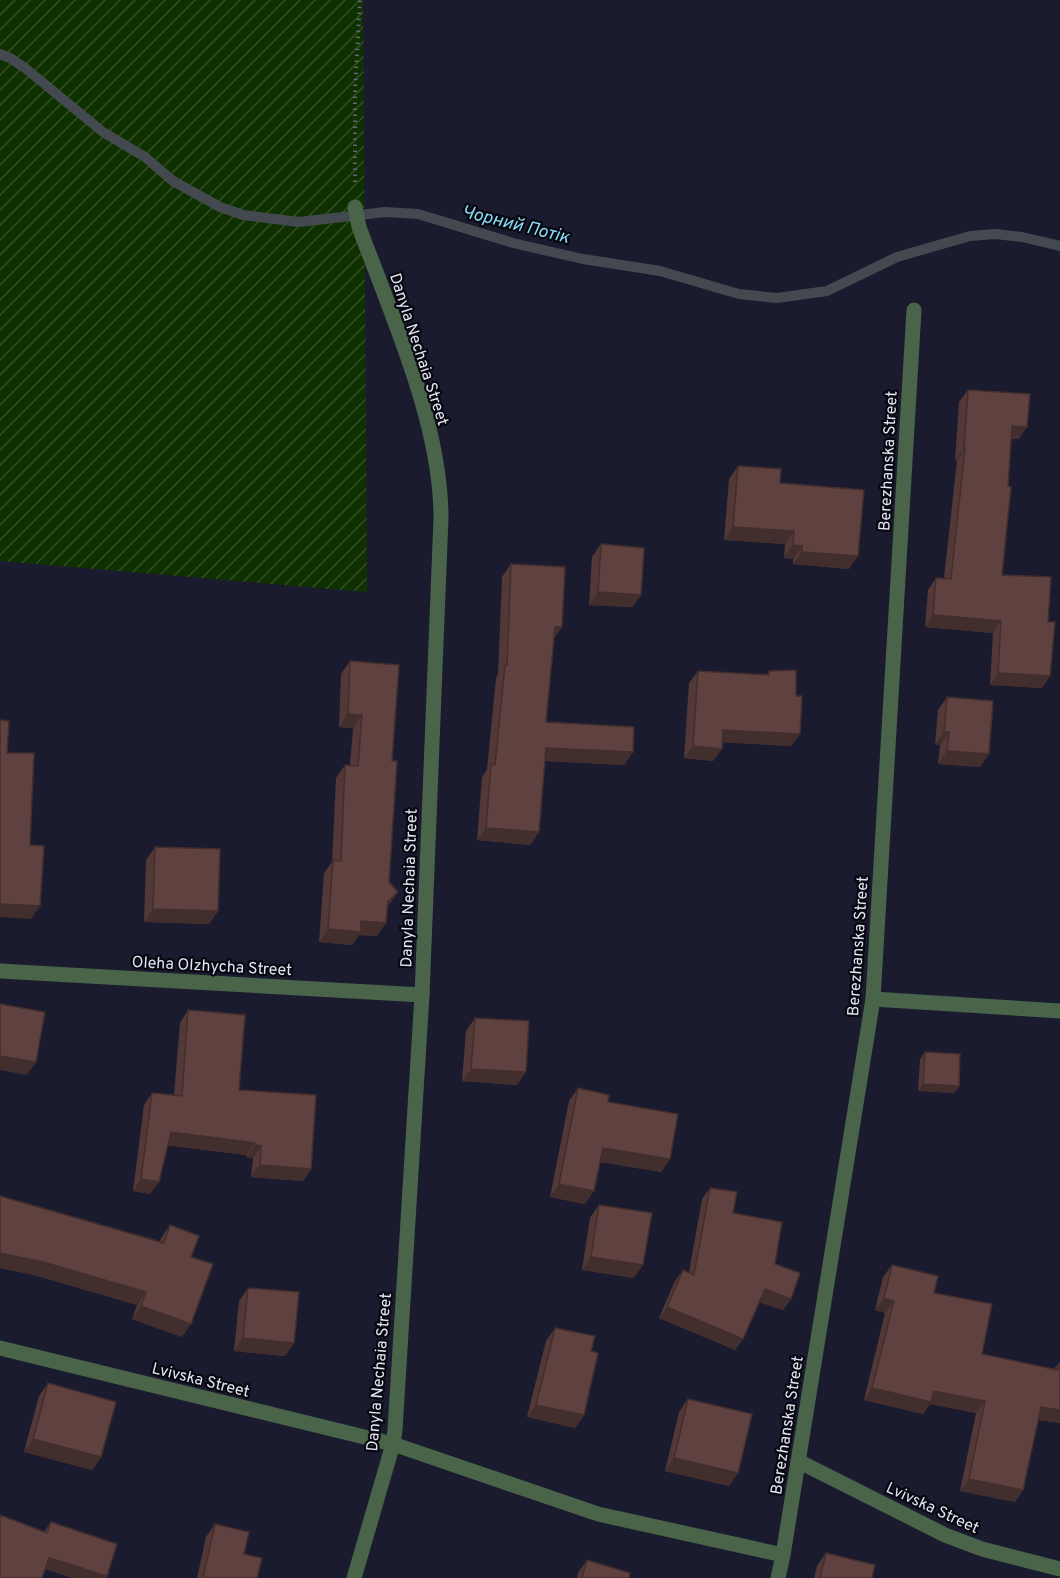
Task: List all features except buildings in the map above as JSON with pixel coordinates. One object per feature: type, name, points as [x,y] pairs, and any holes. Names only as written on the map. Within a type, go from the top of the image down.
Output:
[{"type":"street","name":"Danyla Nechaia Street","points":[[354,1578],[393,1444],[422,995],[441,488],[434,449],[416,383],[359,227],[355,207]]},
{"type":"street","name":"Berezhanska Street","points":[[778,1578],[873,999],[914,310]]},
{"type":"street","name":"Oleha Olzhycha Street","points":[[0,971],[422,995]]},
{"type":"street","points":[[873,999],[1060,1011]]},
{"type":"street","name":"Lvivska Street","points":[[0,1348],[393,1444],[598,1514],[783,1555]]},
{"type":"street","name":"Lvivska Street","points":[[798,1461],[945,1536],[982,1550],[1060,1569]]},
{"type":"path","points":[[355,207],[355,91],[360,0]]},
{"type":"green space","points":[[0,0],[363,0],[367,592],[0,561]]},
{"type":"waterway","name":"Чорний Потік","points":[[0,54],[25,68],[103,132],[145,157],[173,181],[220,207],[243,215],[299,222],[385,212],[418,214],[513,243],[583,259],[660,271],[739,294],[777,298],[827,291],[897,257],[970,236],[995,234],[1022,237],[1060,246]]}]
